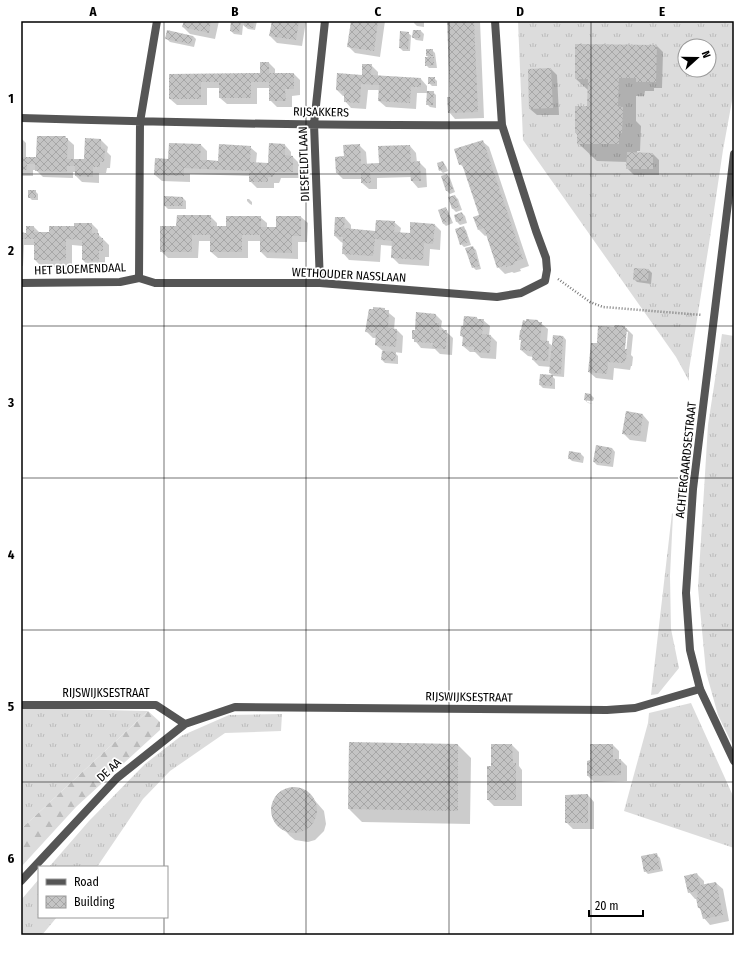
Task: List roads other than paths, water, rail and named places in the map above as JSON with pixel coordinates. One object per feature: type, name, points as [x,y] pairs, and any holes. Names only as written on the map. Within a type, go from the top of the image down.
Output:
[{"type":"street","points":[[139,278],[140,122],[157,21]]},
{"type":"street","name":"DIESFELDTLAAN","points":[[320,283],[314,124],[325,21]]},
{"type":"street","points":[[495,21],[502,125]]},
{"type":"street","points":[[21,118],[140,122]]},
{"type":"street","name":"RIJSAKKERS","points":[[140,122],[407,126],[502,125]]},
{"type":"street","name":"WETHOUDER NASSLAAN","points":[[139,278],[155,283],[320,283],[497,297],[521,292],[545,281],[547,270],[546,258],[502,125]]},
{"type":"street","name":"ACHTERGAARDSESTRAAT","points":[[734,154],[693,489],[686,593],[690,650],[700,689],[734,761]]},
{"type":"street","name":"HET BLOEMENDAAL","points":[[21,283],[120,282],[139,278]]},
{"type":"street","name":"RIJSWIJKSESTRAAT","points":[[235,707],[607,710],[635,708],[700,689]]},
{"type":"street","name":"RIJSWIJKSESTRAAT","points":[[21,705],[156,705],[185,724]]},
{"type":"street","name":"DE AA","points":[[21,881],[117,778],[185,724],[235,707]]}]
